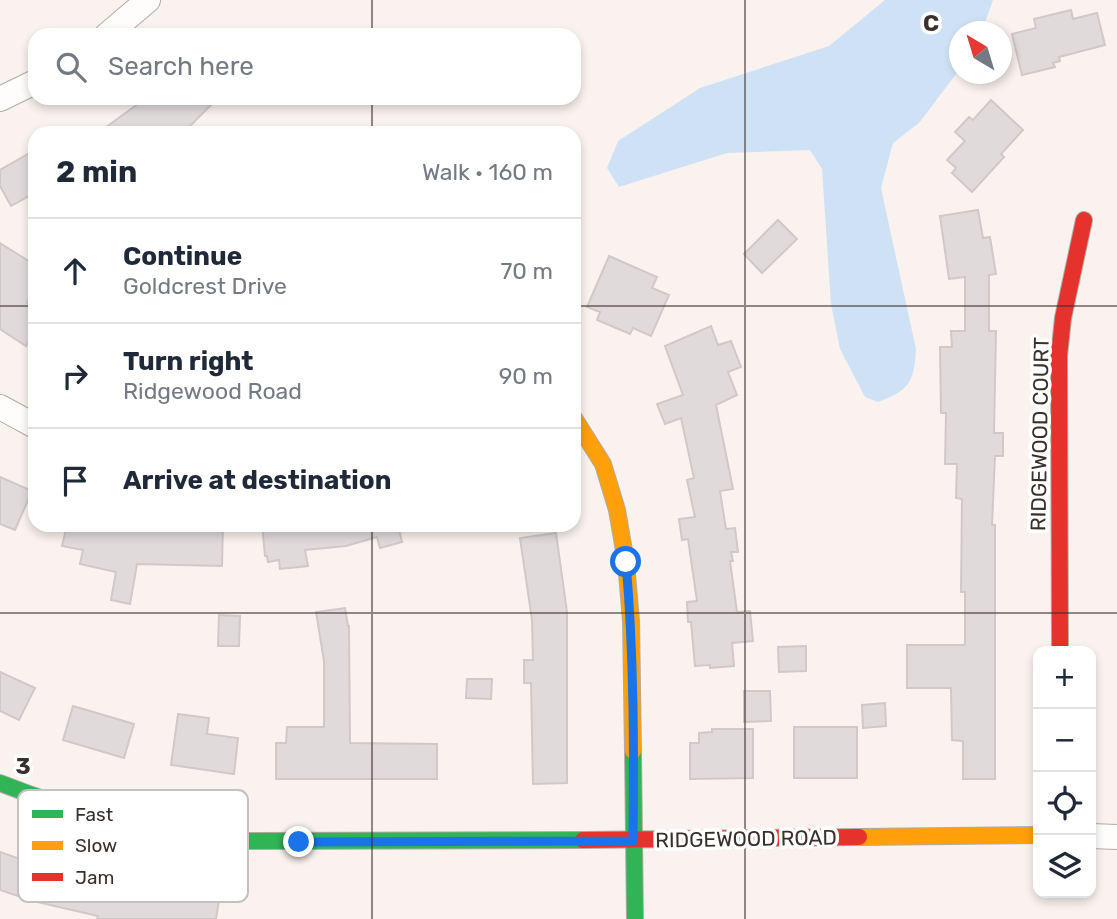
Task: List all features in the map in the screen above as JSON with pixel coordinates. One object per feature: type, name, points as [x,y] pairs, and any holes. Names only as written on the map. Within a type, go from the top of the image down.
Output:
[{"type":"street","points":[[115,28],[148,0]]},
{"type":"street","points":[[0,99],[28,85]]},
{"type":"street","name":"RIDGEWOOD COURT","points":[[1060,646],[1059,356],[1063,318],[1084,220]]},
{"type":"street","points":[[0,407],[28,422]]},
{"type":"street","points":[[581,429],[603,464],[617,510],[626,562],[632,635],[635,919]]},
{"type":"street","name":"RIDGEWOOD ROAD","points":[[0,783],[19,790]]},
{"type":"street","name":"RIDGEWOOD ROAD","points":[[248,840],[299,842],[633,841],[1033,835]]},
{"type":"street","points":[[1096,836],[1117,837]]},
{"type":"water","points":[[885,0],[993,0],[986,21],[949,21],[949,83],[919,123],[893,143],[881,188],[916,349],[912,377],[904,389],[878,402],[865,397],[840,349],[831,304],[822,169],[810,150],[727,153],[619,187],[607,168],[618,141],[700,88],[829,46]]},
{"type":"building","points":[[1071,10],[1073,19],[1097,13],[1105,45],[1059,57],[1060,61],[1053,63],[1055,67],[1022,75],[1012,34],[1036,28],[1034,19]]},
{"type":"building","points":[[991,100],[1023,130],[1001,154],[1004,157],[972,192],[952,173],[956,168],[947,160],[965,141],[955,132],[969,117],[973,120]]},
{"type":"building","points":[[136,105],[211,105],[190,126],[108,126]]},
{"type":"building","points":[[28,154],[28,197],[11,206],[0,186],[0,170]]},
{"type":"building","points":[[978,210],[983,238],[990,237],[996,274],[989,275],[989,331],[996,331],[994,433],[1003,433],[1003,456],[995,456],[992,525],[995,525],[995,779],[963,779],[963,741],[952,740],[951,688],[907,688],[907,645],[965,645],[965,592],[961,592],[962,499],[956,498],[957,464],[945,464],[946,413],[941,413],[940,347],[952,347],[951,331],[965,331],[965,277],[949,279],[940,216]]},
{"type":"building","points":[[778,220],[797,239],[762,273],[744,254]]},
{"type":"building","points":[[0,243],[28,261],[28,343],[26,346],[0,329]]},
{"type":"building","points":[[609,256],[657,277],[652,288],[669,295],[651,336],[633,328],[630,334],[597,320],[600,312],[587,307]]},
{"type":"building","points":[[711,326],[718,345],[731,341],[741,367],[728,372],[737,395],[716,405],[733,489],[720,491],[726,529],[735,528],[738,552],[731,552],[733,561],[730,561],[737,612],[750,611],[753,641],[732,643],[734,666],[710,668],[710,665],[695,666],[687,602],[697,601],[688,539],[682,540],[679,519],[695,517],[687,480],[694,478],[681,418],[665,424],[657,404],[683,395],[665,346]]},
{"type":"building","points":[[0,477],[28,489],[28,500],[15,530],[0,524]]},
{"type":"building","points":[[65,532],[223,532],[222,566],[137,564],[130,604],[111,600],[116,572],[80,564],[83,550],[62,546]]},
{"type":"building","points":[[263,532],[400,532],[402,542],[380,548],[377,537],[346,546],[305,550],[308,566],[280,569],[279,560],[268,562]]},
{"type":"building","points":[[556,533],[567,612],[567,783],[533,784],[531,683],[524,683],[524,660],[533,660],[532,620],[520,538]]},
{"type":"building","points":[[345,608],[349,626],[350,743],[437,744],[437,779],[276,779],[276,743],[286,743],[287,727],[324,727],[324,661],[316,612]]},
{"type":"building","points":[[219,615],[240,616],[239,646],[218,646]]},
{"type":"building","points":[[806,646],[806,671],[779,672],[778,647]]},
{"type":"building","points":[[0,672],[35,688],[19,720],[0,711]]},
{"type":"building","points":[[467,679],[492,679],[491,699],[466,698]]},
{"type":"building","points":[[744,691],[770,691],[771,721],[744,722]]},
{"type":"building","points":[[885,703],[886,726],[863,728],[862,705]]},
{"type":"building","points":[[73,706],[134,724],[124,758],[63,740]]},
{"type":"building","points":[[178,714],[209,718],[207,734],[238,738],[234,774],[171,765]]},
{"type":"building","points":[[794,727],[857,727],[857,778],[794,778]]},
{"type":"building","points":[[712,729],[753,729],[753,778],[690,779],[690,743],[699,743],[699,733],[712,732]]},
{"type":"building","points":[[0,852],[18,858],[18,896],[0,890]]},
{"type":"building","points":[[37,902],[219,902],[216,919],[97,919],[98,916]]},
{"type":"traffic: fast","points":[[633,751],[635,919]]},
{"type":"traffic: fast","points":[[0,783],[19,790]]},
{"type":"traffic: fast","points":[[248,841],[583,840]]},
{"type":"traffic: slow","points":[[581,429],[603,464],[617,510],[626,562],[631,621],[633,751]]},
{"type":"traffic: slow","points":[[859,837],[1033,835]]},
{"type":"traffic: jam","points":[[1060,646],[1059,356],[1063,318],[1084,220]]},
{"type":"traffic: jam","points":[[583,840],[859,837]]},
{"type":"route","points":[[299,842],[633,841],[631,621],[626,562]]}]
